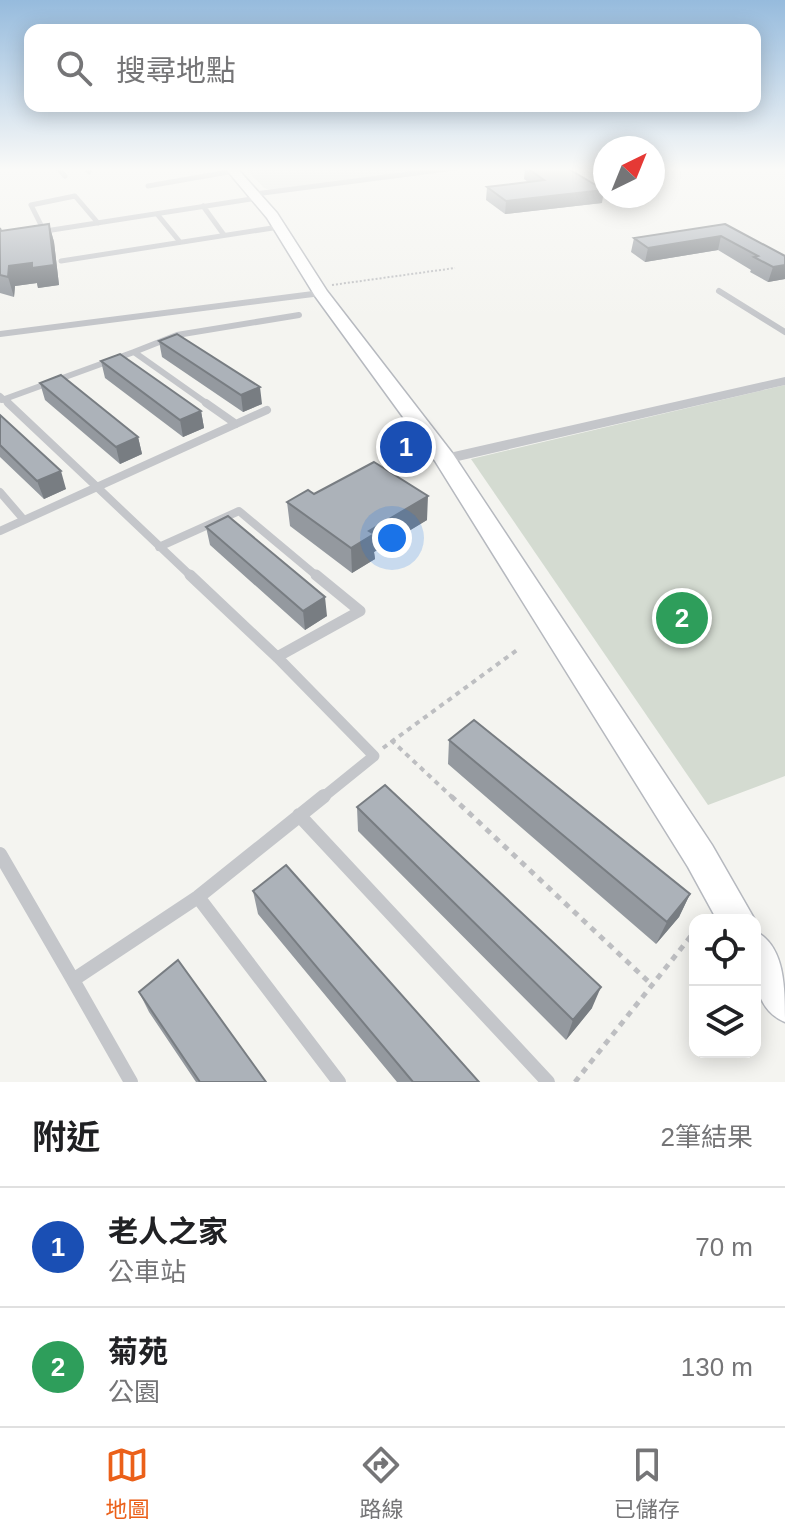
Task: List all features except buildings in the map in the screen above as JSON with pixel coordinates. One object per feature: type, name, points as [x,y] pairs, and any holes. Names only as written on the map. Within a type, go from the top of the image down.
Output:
[{"type":"main road","points":[[273,218],[319,290],[445,459],[700,856],[734,914]]},
{"type":"main road","points":[[761,960],[785,1002]]},
{"type":"street","points":[[445,459],[785,381]]},
{"type":"lane","points":[[38,218],[44,231]]},
{"type":"lane","points":[[94,218],[98,223]]},
{"type":"lane","points":[[29,233],[128,218]]},
{"type":"lane","points":[[161,218],[180,242]]},
{"type":"lane","points":[[212,218],[224,235]]},
{"type":"lane","points":[[61,261],[279,227]]},
{"type":"lane","points":[[0,334],[319,290]]},
{"type":"lane","points":[[719,291],[785,332]]},
{"type":"lane","points":[[73,980],[198,897],[374,756],[277,657],[1,399],[177,335],[299,315]]},
{"type":"lane","points":[[134,352],[236,424]]},
{"type":"lane","points":[[0,531],[267,410]]},
{"type":"lane","points":[[0,492],[24,520]]},
{"type":"lane","points":[[159,547],[239,511],[360,611],[277,657]]},
{"type":"lane","points":[[299,815],[548,1082]]},
{"type":"lane","points":[[0,854],[131,1082]]},
{"type":"lane","points":[[198,897],[339,1082]]},
{"type":"path","points":[[319,290],[455,268]]},
{"type":"path","points":[[374,756],[391,740],[517,650]]},
{"type":"path","points":[[391,740],[651,984]]},
{"type":"path","points":[[575,1082],[689,938]]},
{"type":"shaded area","points":[[785,385],[785,776],[708,805],[471,459]]},
{"type":"place","name":"老人之家","points":[[406,447]]},
{"type":"place","name":"菊苑","points":[[682,618]]}]
